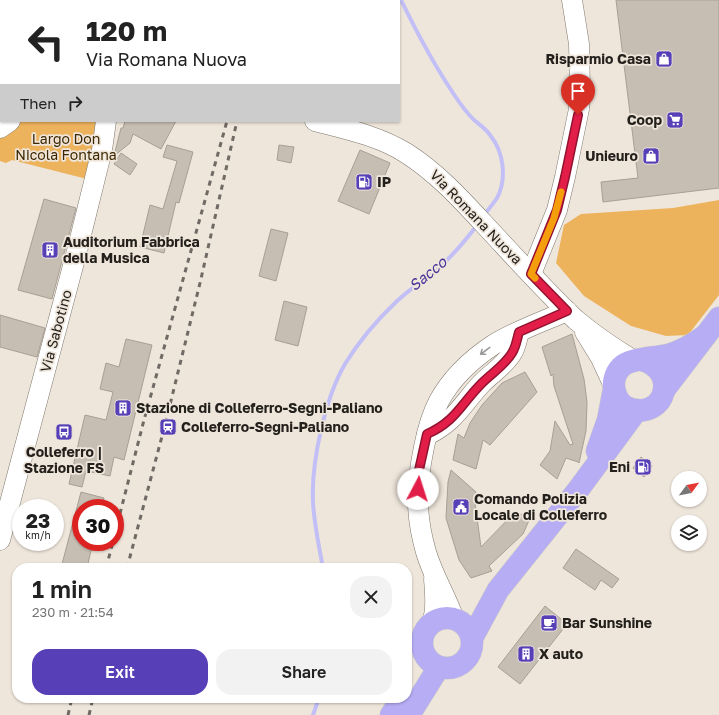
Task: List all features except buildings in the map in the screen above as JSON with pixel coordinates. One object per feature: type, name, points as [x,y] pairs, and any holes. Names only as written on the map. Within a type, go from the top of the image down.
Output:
[{"type":"main road","points":[[614,386],[616,396],[621,403],[628,408],[637,410],[649,409],[654,406],[660,400],[664,390],[719,318]]},
{"type":"main road","points":[[578,490],[594,459],[604,433],[610,412],[617,372],[620,367],[638,360],[675,352],[688,347],[706,335]]},
{"type":"main road","points":[[638,360],[652,363],[660,370],[664,380],[664,390]]},
{"type":"main road","points":[[462,626],[498,590],[578,490],[637,410]]},
{"type":"main road","points":[[442,618],[462,626],[472,646],[469,655],[464,662],[456,667],[448,668],[432,661],[422,648],[422,634],[431,623],[442,618]]},
{"type":"main road","points":[[412,684],[420,670],[432,661]]},
{"type":"main road","points":[[409,715],[432,661]]},
{"type":"main road","points":[[391,715],[399,703]]},
{"type":"street","points":[[531,274],[557,210],[579,109],[579,44],[572,0]]},
{"type":"street","points":[[0,128],[9,122]]},
{"type":"street","name":"Via Sabotino","points":[[0,540],[77,251],[102,150],[106,122]]},
{"type":"street","name":"Via Romana Nuova","points":[[319,122],[365,135],[398,148],[429,169],[452,190],[572,316],[604,342],[638,360]]},
{"type":"street","points":[[462,626],[434,575],[423,538],[418,504],[419,476],[427,434],[438,402],[452,383],[488,348],[519,332],[572,316]]},
{"type":"street","name":"Via Romana Nuova","points":[[572,316],[601,358],[614,386]]},
{"type":"street","points":[[431,623],[433,620],[434,575]]},
{"type":"green space","name":"Largo Don Nicola Fontana","points":[[21,122],[101,122],[87,179],[12,160],[6,163],[0,161],[0,138]]},
{"type":"green space","points":[[719,200],[719,295],[688,335],[666,336],[631,326],[584,296],[556,263],[564,225],[581,214],[673,208]]},
{"type":"waterway","name":"Sacco","points":[[401,0],[426,49],[447,84],[466,112],[483,127],[495,142],[498,149],[501,157],[503,174],[502,183],[497,198],[484,215]]},
{"type":"waterway","name":"Sacco","points":[[322,563],[313,502],[314,469],[326,412],[331,394],[338,378],[350,355],[375,323],[411,289],[447,261],[478,224]]},
{"type":"waterway","name":"Sacco","points":[[313,715],[317,703]]},
{"type":"railway","points":[[124,499],[144,420],[227,122]]},
{"type":"railway","points":[[128,563],[165,425],[200,283],[237,122]]},
{"type":"railway","points":[[107,563],[111,551]]},
{"type":"railway","points":[[68,715],[71,703]]},
{"type":"railway","points":[[89,715],[92,703]]},
{"type":"slow traffic","points":[[535,278],[531,274],[557,210],[561,192]]},
{"type":"place","name":"Risparmio Casa","points":[[664,59]]},
{"type":"place","name":"Coop","points":[[675,120]]},
{"type":"place","name":"Unieuro","points":[[651,156]]},
{"type":"place","name":"IP","points":[[364,182]]},
{"type":"place","name":"Auditorium Fabbrica della Musica","points":[[50,250]]},
{"type":"place","name":"Stazione di Colleferro-Segni-Paliano","points":[[123,408]]},
{"type":"place","name":"Colleferro-Segni-Paliano","points":[[168,427]]},
{"type":"place","name":"Colleferro | Stazione FS","points":[[64,432]]},
{"type":"place","name":"Eni","points":[[643,467]]},
{"type":"place","name":"Comando Polizia Locale di Colleferro","points":[[461,507]]},
{"type":"place","name":"Bar Sunshine","points":[[549,623]]},
{"type":"place","name":"X auto","points":[[526,654]]},
{"type":"route","points":[[418,489],[419,470],[427,434],[440,428],[451,420],[477,388],[505,362],[513,352],[519,332],[567,311],[531,274],[557,210],[578,115]]}]
